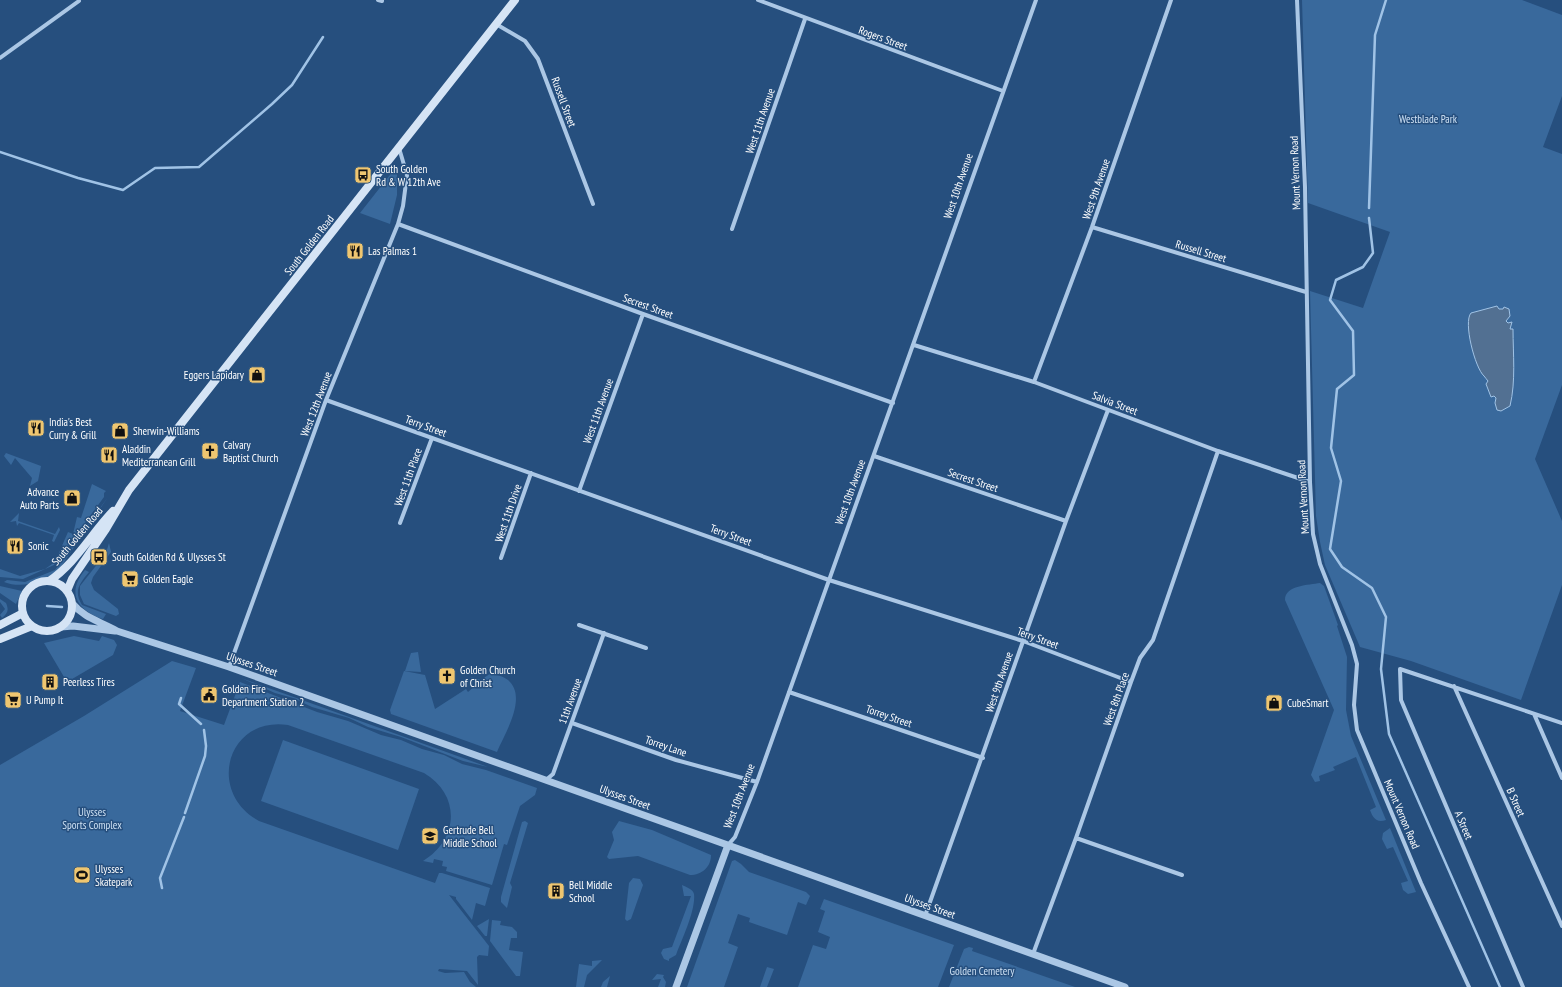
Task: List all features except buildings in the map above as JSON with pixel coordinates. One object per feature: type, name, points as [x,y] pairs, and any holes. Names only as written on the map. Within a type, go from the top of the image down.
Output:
[{"type":"main road","name":"South Golden Road","points":[[49,581],[64,571],[99,526],[120,503],[515,0]]},
{"type":"main road","name":"South Golden Road","points":[[66,591],[81,565],[106,529],[120,503]]},
{"type":"main road","points":[[49,581],[59,584],[66,591],[72,603],[70,616],[61,627],[52,631],[42,631],[32,626],[23,613],[22,607],[26,594],[31,587],[42,582],[49,581]]},
{"type":"main road","points":[[0,624],[23,613]]},
{"type":"main road","points":[[0,639],[32,626]]},
{"type":"street","points":[[0,58],[79,0]]},
{"type":"street","name":"Rogers Street","points":[[758,0],[805,19],[1003,91]]},
{"type":"street","name":"West 10th Avenue","points":[[676,987],[728,845],[736,836],[757,782],[1036,0]]},
{"type":"street","name":"West 9th Avenue","points":[[1034,382],[1092,227],[1171,0]]},
{"type":"street","name":"Mount Vernon Road","points":[[1297,0],[1305,187],[1306,292],[1310,401],[1310,482],[1313,534],[1320,564],[1352,645],[1357,664],[1354,705],[1358,730],[1421,883],[1469,987]]},
{"type":"street","name":"West 11th Avenue","points":[[732,229],[805,19]]},
{"type":"street","name":"Russell Street","points":[[496,24],[525,41],[538,59],[593,204]]},
{"type":"street","name":"West 12th Avenue","points":[[229,667],[326,400],[398,224],[403,206],[407,175],[399,148]]},
{"type":"street","name":"Secrest Street","points":[[398,224],[642,314],[893,403]]},
{"type":"street","name":"Russell Street","points":[[1092,227],[1306,292]]},
{"type":"street","name":"West 11th Avenue","points":[[579,491],[642,314]]},
{"type":"street","name":"Salvia Street","points":[[914,345],[1034,382],[1218,451],[1310,482]]},
{"type":"street","name":"Terry Street","points":[[326,400],[829,580],[1023,641],[1131,682]]},
{"type":"street","name":"West 9th Avenue","points":[[925,916],[983,758],[1066,521],[1108,410]]},
{"type":"street","name":"West 11th Place","points":[[400,523],[432,438]]},
{"type":"street","name":"West 8th Place","points":[[1033,954],[1140,658],[1153,640],[1218,451]]},
{"type":"street","name":"Secrest Street","points":[[874,456],[1066,521]]},
{"type":"street","name":"West 11th Drive","points":[[502,558],[531,473]]},
{"type":"street","name":"Ulysses Street","points":[[72,603],[88,618],[104,623],[117,631]]},
{"type":"street","points":[[580,625],[646,648]]},
{"type":"street","name":"Ulysses Street","points":[[61,627],[73,626],[117,631],[229,667],[1125,987]]},
{"type":"street","name":"11th Avenue","points":[[546,781],[553,774],[604,634]]},
{"type":"street","name":"A Street","points":[[1454,686],[1400,668],[1401,700],[1523,987]]},
{"type":"street","points":[[1454,686],[1562,723]]},
{"type":"street","name":"B Street","points":[[1454,686],[1562,926]]},
{"type":"street","name":"Torrey Street","points":[[789,692],[983,758]]},
{"type":"street","points":[[1534,714],[1562,778]]},
{"type":"street","name":"Torrey Lane","points":[[572,723],[676,760],[757,782]]},
{"type":"street","points":[[1076,838],[1182,875]]},
{"type":"green space","name":"Westblade Park","points":[[1302,0],[1522,0],[1562,15],[1562,96],[1543,147],[1562,154],[1562,385],[1535,459],[1562,521],[1562,585],[1521,700],[1411,661],[1360,647],[1325,565],[1316,516],[1310,291],[1363,308],[1390,232],[1308,203]]},
{"type":"green space","points":[[393,171],[397,173],[397,195],[390,224],[360,213]]},
{"type":"green space","points":[[6,453],[41,466],[38,481],[30,486],[32,478],[15,458],[11,465],[4,456]]},
{"type":"green space","points":[[92,484],[106,491],[104,493],[104,497],[54,565],[23,579],[0,577],[0,569],[20,576],[45,569],[52,564],[58,555],[68,532],[73,534],[77,517],[81,518]]},
{"type":"green space","points":[[108,497],[58,571],[46,578],[32,583],[18,585],[4,582],[7,580],[25,582],[55,570]]},
{"type":"green space","points":[[19,513],[18,521],[55,534],[59,527],[60,530],[54,542],[52,541],[54,535],[19,523],[17,526],[16,521],[10,522]]},
{"type":"green space","points":[[109,543],[111,552],[93,577],[91,583],[94,590],[118,609],[119,614],[116,616],[84,604],[80,595],[80,586],[106,553]]},
{"type":"green space","points":[[85,570],[89,572],[80,584],[78,591],[79,600],[82,605],[106,614],[103,619],[87,611],[77,600],[75,593],[76,586],[79,578]]},
{"type":"green space","points":[[1320,583],[1324,586],[1338,625],[1337,626],[1347,657],[1346,710],[1351,736],[1386,820],[1383,821],[1375,819],[1371,813],[1370,810],[1376,807],[1356,757],[1333,767],[1335,770],[1319,776],[1320,781],[1315,782],[1311,775],[1334,710],[1285,600],[1286,595],[1293,589],[1304,585]]},
{"type":"green space","points":[[0,586],[22,591],[16,604],[0,593]]},
{"type":"green space","points":[[0,599],[6,603],[7,608],[7,613],[2,618],[0,615],[5,609],[0,602]]},
{"type":"green space","points":[[74,636],[99,641],[102,636],[114,640],[117,645],[113,655],[67,682],[44,643]]},
{"type":"green space","points":[[418,652],[421,672],[405,671],[411,653]]},
{"type":"green space","name":"Ulysses Sports Complex","points":[[172,661],[196,668],[180,711],[224,725],[240,682],[317,712],[348,721],[381,735],[401,740],[422,749],[444,755],[462,764],[486,770],[537,788],[535,795],[520,806],[507,845],[504,844],[492,885],[446,871],[447,867],[442,866],[443,861],[434,859],[433,863],[423,861],[435,852],[444,841],[449,829],[451,817],[445,793],[436,782],[424,773],[288,725],[267,725],[250,732],[238,744],[231,759],[229,776],[233,792],[243,808],[259,821],[435,883],[439,873],[442,873],[490,888],[485,906],[476,903],[472,920],[456,897],[449,895],[489,946],[488,956],[479,955],[477,957],[478,985],[467,971],[439,969],[438,971],[445,973],[464,972],[470,982],[476,987],[0,987],[0,765],[84,716]]},
{"type":"green space","points":[[404,671],[425,675],[435,709],[466,689],[468,692],[476,685],[471,677],[481,680],[491,673],[508,680],[514,687],[516,696],[515,705],[513,715],[497,752],[391,714],[390,710]]},
{"type":"green space","points":[[241,678],[488,767],[463,761],[401,737],[368,727],[349,718],[312,707]]},
{"type":"green space","points":[[283,740],[419,789],[398,850],[261,801]]},
{"type":"green space","points":[[525,821],[528,823],[510,883],[512,887],[507,908],[501,902],[501,897],[522,822]]},
{"type":"green space","points":[[619,821],[652,830],[711,855],[708,867],[698,874],[690,875],[638,856],[609,859],[607,857],[614,840],[612,832]]},
{"type":"green space","points":[[1390,828],[1416,892],[1408,894],[1403,890],[1401,883],[1408,881],[1393,847],[1387,849],[1382,839],[1383,833]]},
{"type":"green space","points":[[735,860],[749,872],[806,892],[810,896],[806,905],[798,902],[787,935],[749,922],[750,918],[738,914],[728,943],[738,947],[724,987],[687,987],[732,861]]},
{"type":"green space","points":[[633,878],[640,879],[643,885],[631,919],[627,921],[625,919],[629,883]]},
{"type":"green space","points":[[682,885],[689,888],[694,894],[693,908],[676,955],[669,959],[669,961],[664,959],[661,953],[663,949],[672,947],[691,896],[684,896]]},
{"type":"green space","points":[[824,899],[954,945],[938,987],[798,987],[813,945],[826,949],[830,937],[818,932],[825,911],[820,909]]},
{"type":"green space","points":[[489,919],[487,936],[485,936],[477,926]]},
{"type":"green space","points":[[492,920],[501,921],[500,925],[512,927],[517,932],[517,938],[511,938],[509,950],[523,952],[520,976],[516,976],[490,941]]},
{"type":"green space","name":"Golden Cemetery","points":[[969,947],[973,948],[972,951],[1075,987],[949,987],[964,949]]},
{"type":"green space","points":[[602,960],[587,975],[584,987],[576,987],[579,964],[592,966],[592,961]]},
{"type":"green space","points":[[767,967],[774,969],[767,987],[760,987]]},
{"type":"green space","points":[[657,974],[664,975],[663,977],[666,982],[665,987],[658,987],[661,979],[652,980]]},
{"type":"green space","points":[[610,976],[607,987],[601,987],[603,982]]},
{"type":"shaded area","points":[[1497,306],[1499,309],[1503,309],[1504,307],[1509,309],[1510,316],[1506,321],[1508,323],[1512,322],[1510,329],[1513,329],[1514,377],[1512,397],[1510,406],[1501,411],[1497,410],[1495,403],[1496,398],[1494,396],[1491,397],[1486,384],[1488,381],[1477,364],[1471,345],[1468,326],[1471,313]]},
{"type":"waterway","points":[[1369,208],[1375,35],[1386,0]]},
{"type":"waterway","points":[[0,152],[78,178],[123,190],[155,168],[199,167],[292,85],[323,37]]},
{"type":"waterway","points":[[1369,218],[1373,253],[1363,267],[1336,280],[1330,300],[1353,331],[1354,375],[1337,389],[1331,448],[1341,481],[1330,549],[1342,567],[1372,588],[1386,617],[1381,669],[1389,734],[1500,987]]},
{"type":"waterway","points":[[47,606],[62,607]]},
{"type":"waterway","points":[[181,698],[179,704],[201,724]]},
{"type":"waterway","points":[[185,813],[205,756],[206,746],[204,730]]},
{"type":"waterway","points":[[162,888],[160,878],[184,817]]},
{"type":"place","name":"South Golden Rd & W 12th Ave","points":[[363,175]]},
{"type":"place","name":"Las Palmas 1","points":[[355,251]]},
{"type":"place","name":"Eggers Lapidary","points":[[257,375]]},
{"type":"place","name":"India's Best Curry & Grill","points":[[36,428]]},
{"type":"place","name":"Sherwin-Williams","points":[[120,431]]},
{"type":"place","name":"Calvary Baptist Church","points":[[210,451]]},
{"type":"place","name":"Aladdin Mediterranean Grill","points":[[109,455]]},
{"type":"place","name":"Advance Auto Parts","points":[[72,498]]},
{"type":"place","name":"Sonic","points":[[15,546]]},
{"type":"place","name":"South Golden Rd & Ulysses St","points":[[99,557]]},
{"type":"place","name":"Golden Eagle","points":[[130,579]]},
{"type":"place","name":"Golden Church of Christ","points":[[447,676]]},
{"type":"place","name":"Peerless Tires","points":[[50,682]]},
{"type":"place","name":"Golden Fire Department Station 2","points":[[209,695]]},
{"type":"place","name":"U Pump It","points":[[13,700]]},
{"type":"place","name":"CubeSmart","points":[[1274,703]]},
{"type":"place","name":"Gertrude Bell Middle School","points":[[430,836]]},
{"type":"place","name":"Ulysses Skatepark","points":[[82,875]]},
{"type":"place","name":"Bell Middle School","points":[[556,891]]}]
